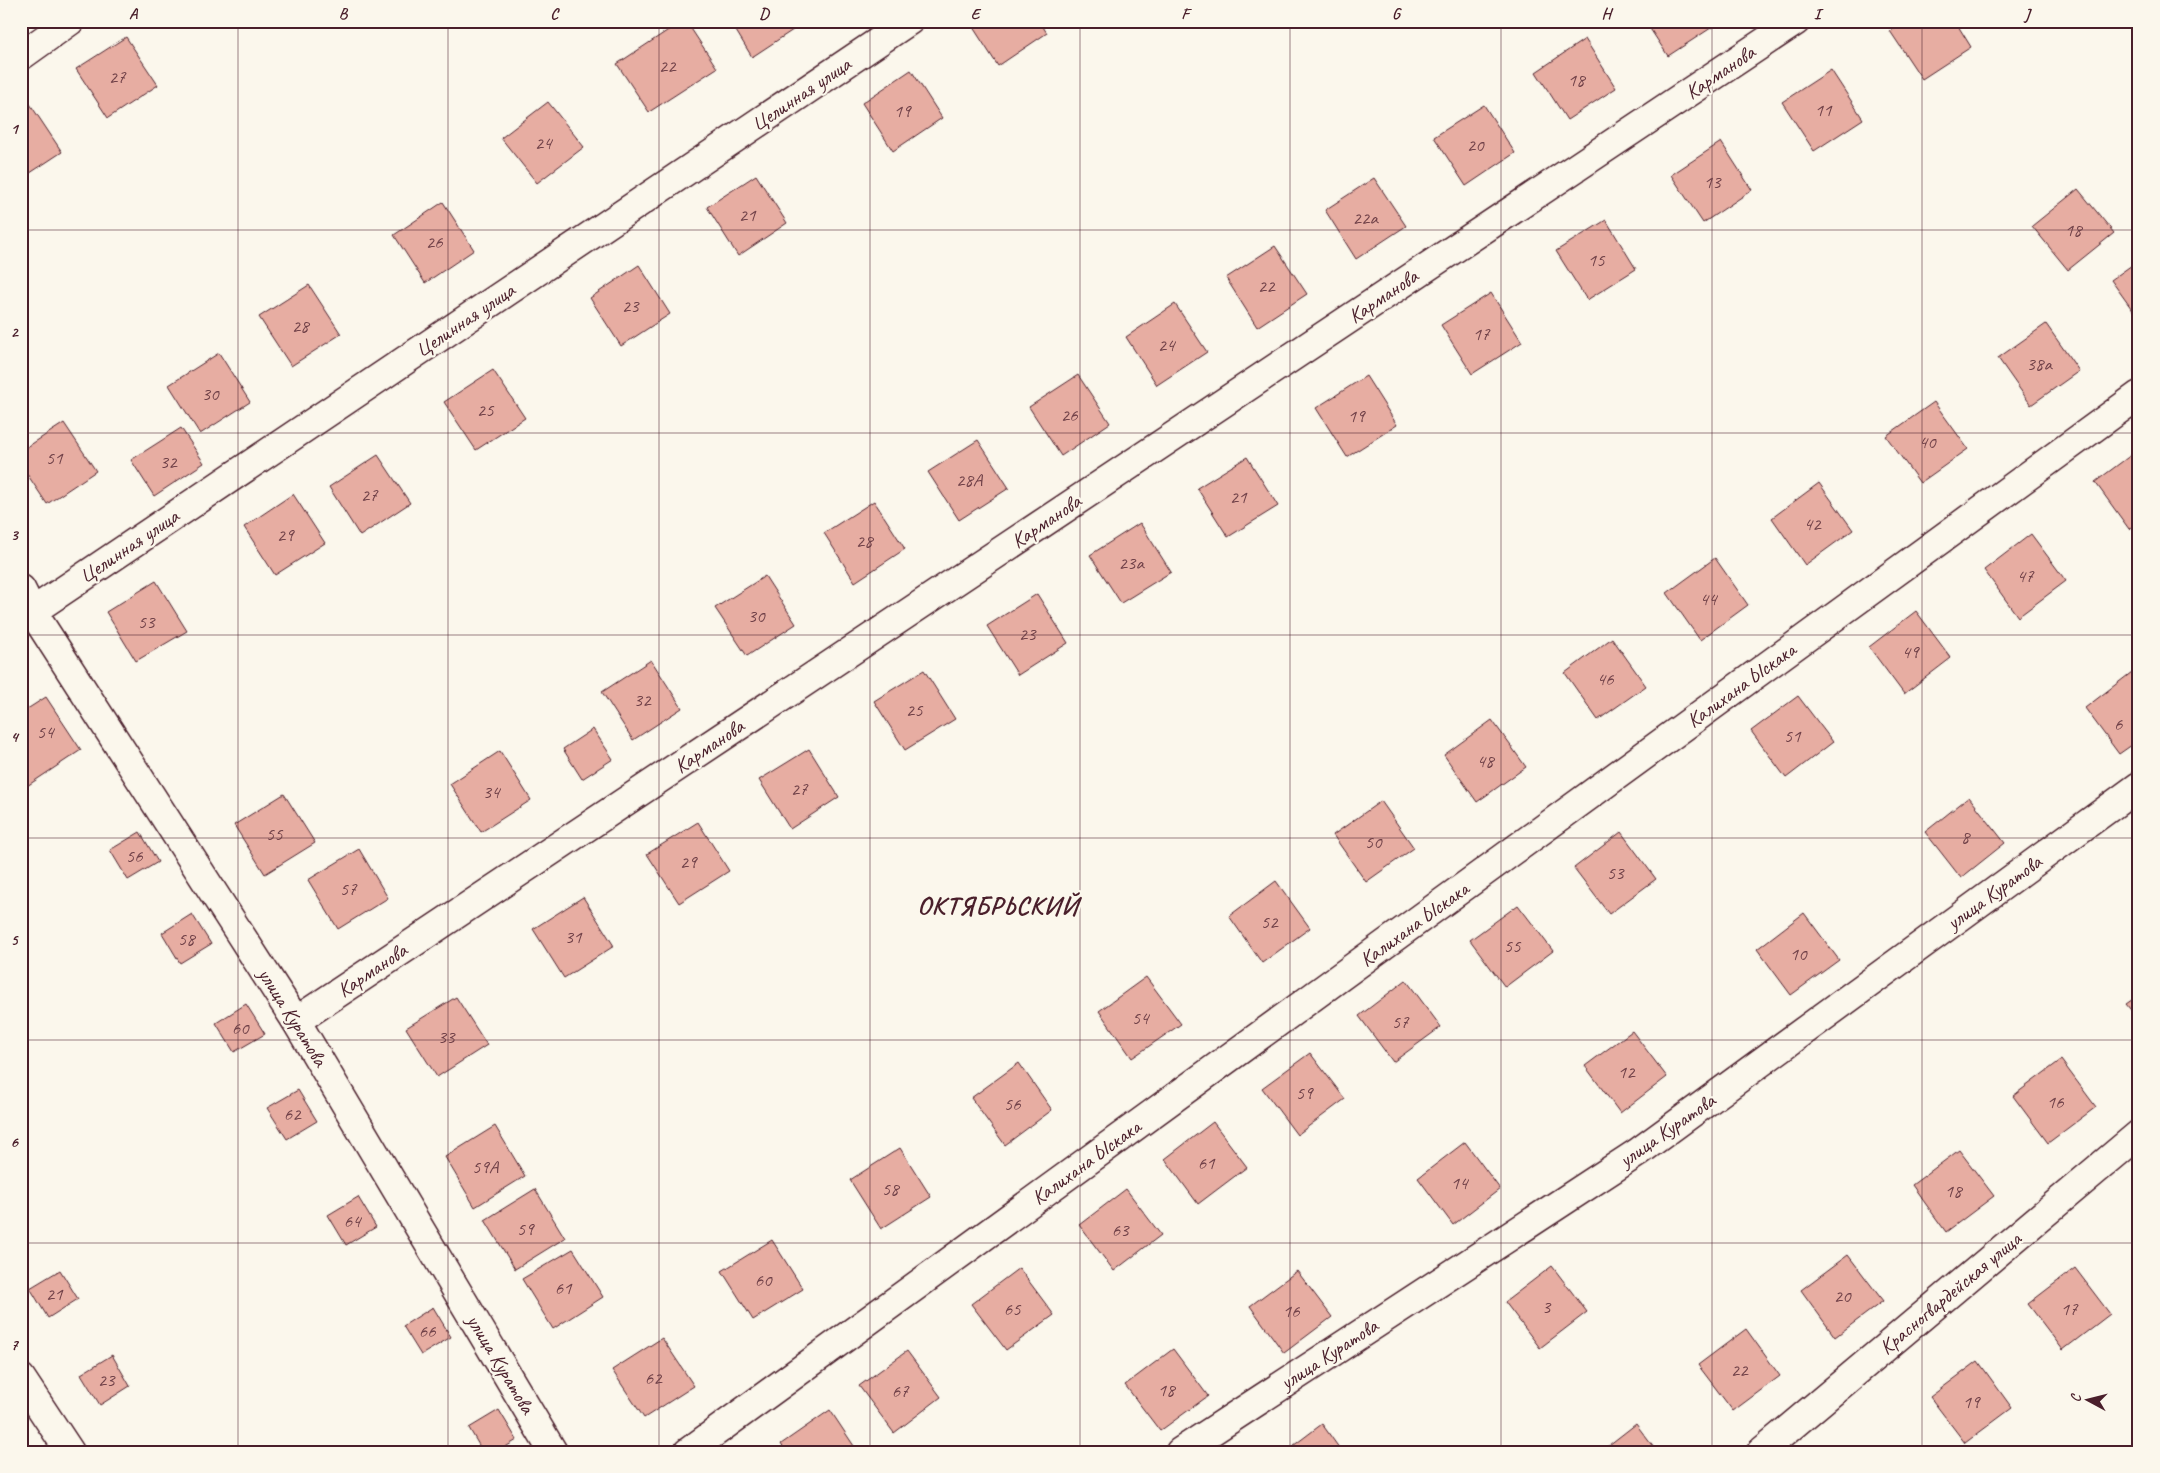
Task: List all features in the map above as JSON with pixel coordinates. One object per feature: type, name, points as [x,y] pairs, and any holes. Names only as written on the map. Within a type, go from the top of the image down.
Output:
[{"type":"street","points":[[21,56],[70,21]]},
{"type":"street","name":"Целинная улица","points":[[25,606],[909,21]]},
{"type":"street","name":"Карманова","points":[[296,1021],[1796,21]]},
{"type":"street","name":"Калихана Ыскака","points":[[688,1452],[2139,396]]},
{"type":"street","name":"улица Куратова","points":[[25,606],[296,1021],[553,1452]]},
{"type":"street","name":"улица Куратова","points":[[1180,1452],[1638,1153],[2139,786]]},
{"type":"street","name":"Красногвардейская улица","points":[[1761,1452],[2139,1134]]},
{"type":"street","points":[[21,1378],[70,1452]]},
{"type":"building","points":[[682,21],[686,21],[717,68],[649,112],[617,64]]},
{"type":"building","points":[[730,21],[800,21],[802,24],[752,57]]},
{"type":"building","points":[[969,21],[1039,21],[1047,33],[998,66]]},
{"type":"building","points":[[1645,21],[1716,21],[1717,24],[1668,56]]},
{"type":"building","points":[[1905,21],[1955,21],[1971,47],[1922,79],[1890,31]]},
{"type":"building","points":[[126,37],[158,85],[108,118],[76,69]]},
{"type":"building","points":[[1585,39],[1616,88],[1567,120],[1536,72]]},
{"type":"building","points":[[911,70],[942,118],[893,151],[862,103]]},
{"type":"building","points":[[1831,70],[1863,119],[1814,151],[1782,102]]},
{"type":"building","points":[[548,102],[584,147],[537,183],[501,138]]},
{"type":"building","points":[[30,104],[62,152],[21,179],[21,109]]},
{"type":"building","points":[[1484,105],[1515,153],[1466,186],[1434,137]]},
{"type":"building","points":[[1721,142],[1752,190],[1703,223],[1671,175]]},
{"type":"building","points":[[756,175],[787,223],[738,256],[707,207]]},
{"type":"building","points":[[1374,178],[1406,226],[1356,259],[1325,210]]},
{"type":"building","points":[[2078,189],[2114,233],[2068,270],[2032,226]]},
{"type":"building","points":[[443,202],[474,250],[425,283],[394,235]]},
{"type":"building","points":[[1606,220],[1636,269],[1587,300],[1556,251]]},
{"type":"building","points":[[1275,246],[1307,294],[1257,327],[1226,278]]},
{"type":"building","points":[[2139,260],[2139,319],[2111,280]]},
{"type":"building","points":[[639,265],[670,314],[621,346],[590,298]]},
{"type":"building","points":[[309,285],[341,334],[291,366],[259,317]]},
{"type":"building","points":[[1491,293],[1522,342],[1472,374],[1441,325]]},
{"type":"building","points":[[1175,304],[1207,352],[1157,385],[1126,337]]},
{"type":"building","points":[[2046,324],[2079,371],[2031,405],[1998,358]]},
{"type":"building","points":[[219,353],[250,402],[200,434],[169,385]]},
{"type":"building","points":[[493,370],[525,418],[476,450],[444,402]]},
{"type":"building","points":[[1078,375],[1110,423],[1061,456],[1029,407]]},
{"type":"building","points":[[1366,376],[1397,425],[1347,457],[1316,408]]},
{"type":"building","points":[[1934,402],[1968,449],[1920,483],[1886,436]]},
{"type":"building","points":[[64,423],[96,471],[47,504],[21,465],[21,451]]},
{"type":"building","points":[[181,428],[204,463],[154,496],[131,460]]},
{"type":"building","points":[[978,440],[1009,488],[959,520],[928,472]]},
{"type":"building","points":[[2139,449],[2139,521],[2129,529],[2095,482]]},
{"type":"building","points":[[378,455],[410,503],[360,536],[329,487]]},
{"type":"building","points":[[1247,457],[1278,506],[1228,537],[1197,488]]},
{"type":"building","points":[[1819,483],[1853,530],[1805,565],[1772,518]]},
{"type":"building","points":[[293,494],[325,543],[275,575],[244,527]]},
{"type":"building","points":[[874,501],[905,549],[855,582],[824,533]]},
{"type":"building","points":[[1140,523],[1171,572],[1121,603],[1090,555]]},
{"type":"building","points":[[2031,534],[2066,581],[2018,617],[1984,570]]},
{"type":"building","points":[[1715,558],[1748,605],[1700,640],[1667,593]]},
{"type":"building","points":[[765,576],[796,624],[747,656],[715,608]]},
{"type":"building","points":[[156,581],[187,631],[136,661],[106,612]]},
{"type":"building","points":[[1037,594],[1068,643],[1018,675],[987,626]]},
{"type":"building","points":[[1916,611],[1951,658],[1904,694],[1869,647]]},
{"type":"building","points":[[1612,638],[1646,686],[1598,720],[1565,673]]},
{"type":"building","points":[[651,660],[682,708],[633,740],[602,692]]},
{"type":"building","points":[[924,670],[955,719],[905,750],[874,701]]},
{"type":"building","points":[[2132,672],[2139,681],[2139,740],[2119,754],[2085,708]]},
{"type":"building","points":[[1798,696],[1833,742],[1786,778],[1751,731]]},
{"type":"building","points":[[46,697],[81,750],[24,788],[21,784],[21,713]]},
{"type":"building","points":[[1492,720],[1526,767],[1477,802],[1444,755]]},
{"type":"building","points":[[593,729],[613,759],[582,779],[563,749]]},
{"type":"building","points":[[809,749],[839,797],[790,829],[759,780]]},
{"type":"building","points":[[500,751],[531,800],[481,832],[450,784]]},
{"type":"building","points":[[284,794],[315,843],[265,874],[234,825]]},
{"type":"building","points":[[1969,797],[2005,843],[1961,878],[1925,832]]},
{"type":"building","points":[[1381,801],[1414,848],[1366,882],[1333,835]]},
{"type":"building","points":[[698,822],[729,871],[679,903],[647,854]]},
{"type":"building","points":[[140,832],[158,862],[128,880],[110,850]]},
{"type":"building","points":[[1621,832],[1656,879],[1609,914],[1574,868]]},
{"type":"building","points":[[359,849],[388,898],[338,929],[308,880]]},
{"type":"building","points":[[1276,881],[1310,928],[1262,963],[1229,916]]},
{"type":"building","points":[[583,897],[614,946],[564,978],[533,929]]},
{"type":"building","points":[[1518,905],[1553,951],[1505,987],[1470,940]]},
{"type":"building","points":[[1804,913],[1839,960],[1791,995],[1757,949]]},
{"type":"building","points":[[192,914],[211,944],[180,963],[162,933]]},
{"type":"building","points":[[1146,977],[1181,1024],[1132,1058],[1099,1011]]},
{"type":"building","points":[[1406,980],[1441,1027],[1393,1062],[1359,1016]]},
{"type":"building","points":[[2139,995],[2139,1020],[2126,1004]]},
{"type":"building","points":[[456,997],[487,1045],[437,1077],[406,1028]]},
{"type":"building","points":[[246,1004],[265,1034],[234,1052],[216,1023]]},
{"type":"building","points":[[1632,1031],[1667,1077],[1620,1113],[1585,1066]]},
{"type":"building","points":[[1310,1053],[1345,1099],[1297,1135],[1262,1088]]},
{"type":"building","points":[[2061,1060],[2096,1107],[2048,1143],[2013,1096]]},
{"type":"building","points":[[1019,1063],[1052,1110],[1005,1145],[971,1098]]},
{"type":"building","points":[[298,1090],[317,1121],[287,1139],[267,1108]]},
{"type":"building","points":[[1213,1122],[1247,1167],[1198,1204],[1165,1159]]},
{"type":"building","points":[[495,1126],[525,1176],[475,1207],[445,1157]]},
{"type":"building","points":[[1465,1142],[1500,1189],[1453,1225],[1418,1178]]},
{"type":"building","points":[[900,1148],[931,1197],[881,1229],[850,1180]]},
{"type":"building","points":[[1959,1150],[1994,1196],[1946,1232],[1912,1185]]},
{"type":"building","points":[[535,1189],[565,1238],[515,1269],[485,1220]]},
{"type":"building","points":[[1126,1189],[1161,1235],[1114,1271],[1079,1225]]},
{"type":"building","points":[[358,1197],[376,1227],[346,1245],[328,1215]]},
{"type":"building","points":[[772,1240],[803,1289],[753,1320],[722,1271]]},
{"type":"building","points":[[573,1249],[603,1297],[553,1329],[522,1279]]},
{"type":"building","points":[[1848,1255],[1883,1301],[1835,1337],[1801,1290]]},
{"type":"building","points":[[1552,1266],[1587,1312],[1540,1348],[1505,1302]]},
{"type":"building","points":[[1019,1268],[1054,1315],[1006,1350],[971,1304]]},
{"type":"building","points":[[2075,1268],[2110,1314],[2063,1350],[2028,1304]]},
{"type":"building","points":[[60,1270],[78,1299],[48,1318],[30,1288]]},
{"type":"building","points":[[1297,1271],[1332,1317],[1284,1353],[1250,1306]]},
{"type":"building","points":[[433,1307],[451,1337],[421,1355],[403,1326]]},
{"type":"building","points":[[1746,1329],[1780,1376],[1733,1411],[1698,1365]]},
{"type":"building","points":[[662,1338],[694,1386],[644,1418],[612,1370]]},
{"type":"building","points":[[1173,1349],[1208,1396],[1160,1431],[1125,1385]]},
{"type":"building","points":[[907,1351],[941,1397],[894,1433],[859,1386]]},
{"type":"building","points":[[112,1355],[130,1386],[100,1405],[81,1374]]},
{"type":"building","points":[[1978,1361],[2012,1408],[1965,1443],[1930,1397]]},
{"type":"building","points":[[499,1410],[517,1440],[497,1452],[483,1452],[469,1428]]},
{"type":"building","points":[[830,1410],[858,1452],[786,1452],[781,1444]]},
{"type":"building","points":[[1322,1424],[1342,1452],[1285,1452]]},
{"type":"building","points":[[1636,1424],[1657,1452],[1600,1452]]},
{"type":"district","name":"ОКТЯБРЬСКИЙ","points":[[998,905]]}]
